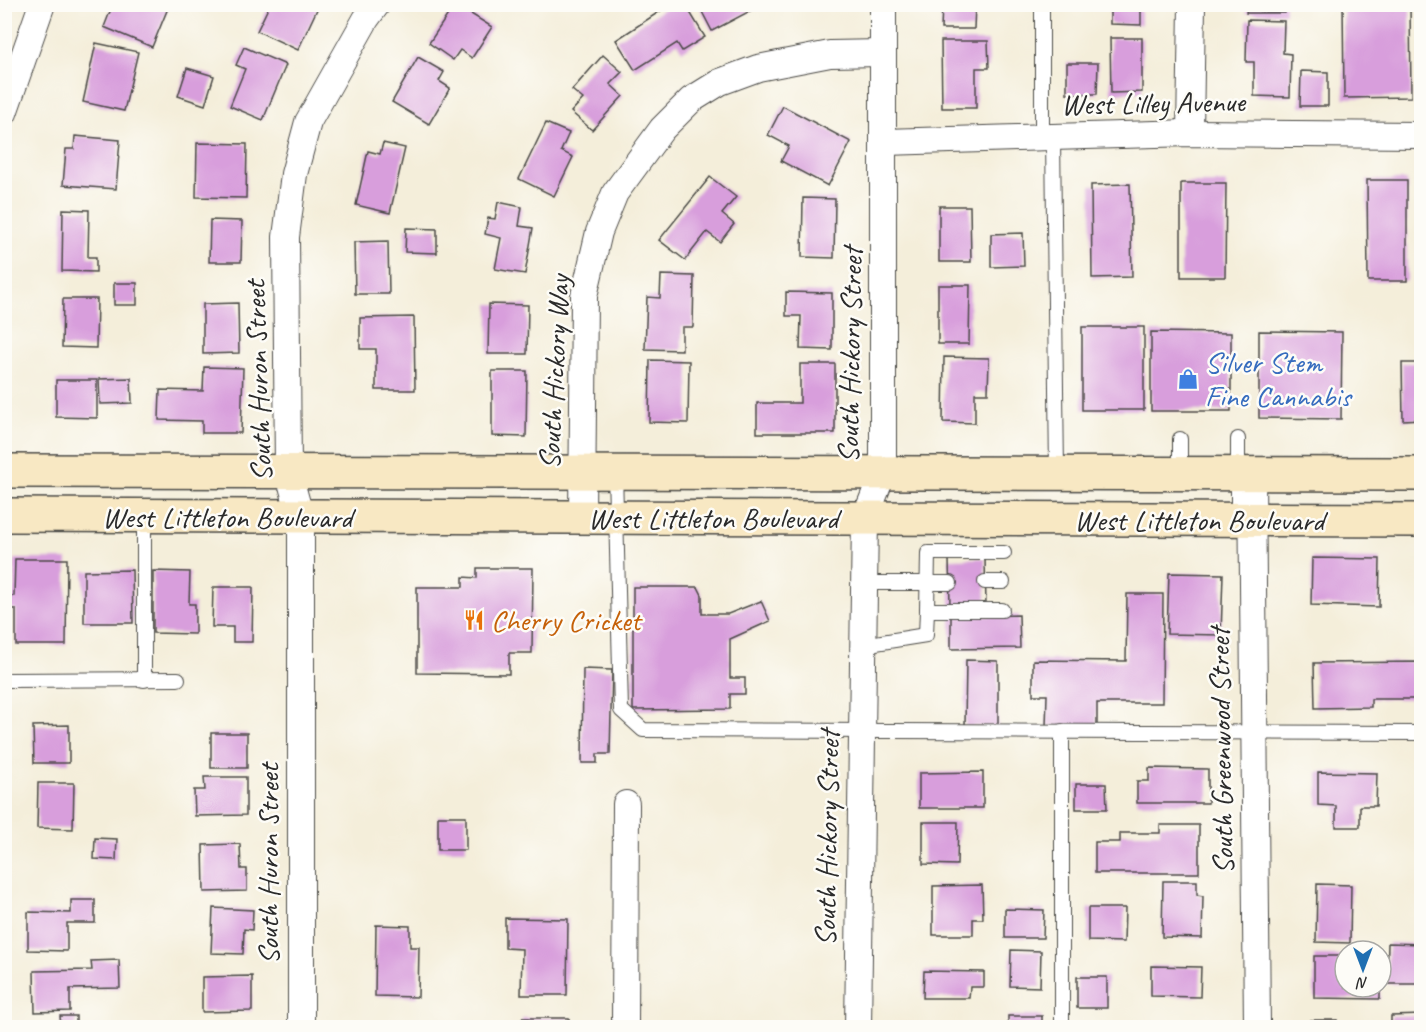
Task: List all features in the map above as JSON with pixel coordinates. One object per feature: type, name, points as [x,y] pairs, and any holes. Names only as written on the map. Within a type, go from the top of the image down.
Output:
[{"type":"main road","name":"West Littleton Boulevard","points":[[4,471],[1422,474]]},
{"type":"main road","name":"West Littleton Boulevard","points":[[4,515],[301,518],[1422,520]]},
{"type":"street","points":[[4,113],[42,4]]},
{"type":"street","name":"South Huron Street","points":[[301,1028],[301,518],[288,471],[286,237],[294,174],[308,122],[366,19],[377,4]]},
{"type":"street","name":"South Hickory Street","points":[[858,1028],[865,518],[883,473],[885,142],[883,4]]},
{"type":"street","points":[[1190,134],[1192,4]]},
{"type":"street","name":"South Hickory Way","points":[[582,518],[584,296],[599,232],[615,192],[662,129],[692,100],[720,82],[758,69],[830,54],[882,53]]},
{"type":"street","name":"West Lilley Avenue","points":[[885,142],[1190,134],[1422,135]]},
{"type":"street","name":"South Greenwood Street","points":[[1245,473],[1254,731],[1257,1028]]},
{"type":"street","points":[[625,1028],[626,804]]},
{"type":"lane","points":[[1042,4],[1057,473]]},
{"type":"lane","points":[[1180,439],[1180,473]]},
{"type":"lane","points":[[1238,439],[1245,473]]},
{"type":"lane","points":[[615,471],[621,710],[643,730],[1422,733]]},
{"type":"lane","points":[[144,516],[144,680]]},
{"type":"lane","points":[[863,645],[926,635],[928,554],[1004,554]]},
{"type":"lane","points":[[986,582],[1003,582]]},
{"type":"lane","points":[[864,583],[950,583]]},
{"type":"lane","points":[[927,610],[1002,610]]},
{"type":"lane","points":[[4,680],[178,679]]},
{"type":"lane","points":[[1062,731],[1062,1028]]},
{"type":"building","points":[[113,4],[160,4],[168,8],[152,47],[104,27]]},
{"type":"building","points":[[270,4],[319,5],[298,50],[257,31]]},
{"type":"building","points":[[455,4],[492,27],[472,58],[460,50],[453,60],[429,43]]},
{"type":"building","points":[[671,4],[685,4],[705,37],[682,51],[677,43],[635,70],[616,40]]},
{"type":"building","points":[[698,4],[752,4],[754,9],[712,31]]},
{"type":"building","points":[[942,4],[975,4],[974,29],[941,29]]},
{"type":"building","points":[[1110,4],[1141,4],[1141,25],[1110,24]]},
{"type":"building","points":[[1247,4],[1285,4],[1285,13],[1246,13]]},
{"type":"building","points":[[1343,4],[1410,4],[1411,97],[1344,98]]},
{"type":"building","points":[[1247,20],[1284,21],[1283,53],[1291,54],[1290,97],[1254,96],[1254,62],[1246,62]]},
{"type":"building","points":[[1110,38],[1142,38],[1142,92],[1111,93]]},
{"type":"building","points":[[941,41],[988,41],[989,68],[976,68],[976,108],[942,108]]},
{"type":"building","points":[[96,43],[138,52],[124,111],[83,102]]},
{"type":"building","points":[[244,47],[286,65],[263,120],[230,106],[245,69],[236,65]]},
{"type":"building","points":[[603,55],[622,72],[610,84],[623,96],[592,130],[571,112],[583,99],[572,90]]},
{"type":"building","points":[[418,57],[444,72],[439,81],[450,88],[429,124],[392,102]]},
{"type":"building","points":[[1067,63],[1098,63],[1097,94],[1067,94]]},
{"type":"building","points":[[187,68],[214,76],[205,105],[178,96]]},
{"type":"building","points":[[1301,71],[1328,72],[1328,106],[1300,106]]},
{"type":"building","points":[[783,106],[851,142],[828,186],[781,161],[789,146],[768,135]]},
{"type":"building","points":[[546,123],[569,133],[561,151],[573,157],[554,196],[519,179]]},
{"type":"building","points":[[75,136],[120,140],[116,189],[63,185],[66,149],[74,149]]},
{"type":"building","points":[[197,143],[247,144],[246,198],[196,197]]},
{"type":"building","points":[[383,143],[405,148],[390,213],[356,205],[368,151],[380,154]]},
{"type":"building","points":[[710,177],[736,197],[722,214],[734,224],[720,242],[707,232],[685,260],[659,240]]},
{"type":"building","points":[[1367,180],[1407,180],[1407,281],[1368,281]]},
{"type":"building","points":[[1181,183],[1226,183],[1225,277],[1181,277]]},
{"type":"building","points":[[1130,184],[1132,277],[1092,278],[1091,185]]},
{"type":"building","points":[[803,198],[835,199],[834,258],[802,257]]},
{"type":"building","points":[[498,202],[522,207],[519,226],[533,228],[525,274],[495,269],[501,238],[485,234],[488,218],[495,219]]},
{"type":"building","points":[[939,206],[970,206],[971,262],[939,262]]},
{"type":"building","points":[[63,209],[89,210],[88,257],[96,257],[96,272],[62,271]]},
{"type":"building","points":[[210,220],[242,221],[241,262],[209,262]]},
{"type":"building","points":[[406,228],[437,229],[437,253],[405,252]]},
{"type":"building","points":[[1023,233],[1024,266],[991,267],[991,234]]},
{"type":"building","points":[[388,241],[389,294],[355,294],[354,242]]},
{"type":"building","points":[[661,275],[694,276],[693,327],[682,327],[682,350],[645,349],[647,297],[660,298]]},
{"type":"building","points":[[114,283],[137,283],[137,305],[114,305]]},
{"type":"building","points":[[938,285],[970,285],[969,344],[938,344]]},
{"type":"building","points":[[786,292],[832,293],[832,350],[800,349],[801,316],[786,316]]},
{"type":"building","points":[[63,299],[97,299],[96,348],[62,347]]},
{"type":"building","points":[[238,303],[239,353],[203,354],[203,304]]},
{"type":"building","points":[[489,304],[528,305],[527,354],[488,354]]},
{"type":"building","points":[[414,317],[415,390],[376,390],[376,349],[360,349],[360,318]]},
{"type":"building","points":[[1082,327],[1144,327],[1144,410],[1082,410]]},
{"type":"building","points":[[1259,331],[1342,332],[1341,419],[1259,418]]},
{"type":"building","points":[[1151,332],[1231,333],[1231,411],[1151,411]]},
{"type":"building","points":[[944,357],[989,358],[988,393],[975,393],[975,423],[943,422]]},
{"type":"building","points":[[650,360],[689,361],[688,423],[649,422]]},
{"type":"building","points":[[1402,363],[1422,363],[1422,419],[1403,420]]},
{"type":"building","points":[[800,364],[835,364],[835,433],[757,433],[757,403],[800,403]]},
{"type":"building","points":[[204,367],[243,368],[241,433],[202,433],[202,421],[159,420],[160,390],[203,391]]},
{"type":"building","points":[[492,371],[527,371],[526,437],[492,436]]},
{"type":"building","points":[[131,378],[132,403],[100,404],[99,379]]},
{"type":"building","points":[[56,380],[97,380],[97,418],[56,417]]},
{"type":"building","points":[[985,558],[986,606],[950,606],[949,559]]},
{"type":"building","points":[[1312,558],[1380,559],[1379,607],[1311,605]]},
{"type":"building","points":[[15,559],[67,559],[66,645],[16,645],[16,609],[5,609],[5,596],[14,596]]},
{"type":"building","name":"Cherry Cricket","points":[[477,568],[533,568],[532,653],[509,653],[509,674],[417,673],[417,587],[463,587],[463,577],[477,578]]},
{"type":"building","points":[[132,570],[133,623],[84,623],[84,571]]},
{"type":"building","points":[[153,571],[190,572],[189,604],[195,604],[195,634],[153,633]]},
{"type":"building","points":[[1169,573],[1223,574],[1221,635],[1167,634]]},
{"type":"building","points":[[213,587],[253,587],[252,642],[233,642],[233,627],[212,627]]},
{"type":"building","points":[[633,587],[698,587],[702,595],[702,614],[728,614],[761,601],[770,621],[730,639],[730,678],[745,678],[745,694],[730,694],[730,709],[633,710]]},
{"type":"building","points":[[1127,594],[1163,594],[1162,703],[1097,703],[1097,727],[1046,726],[1047,695],[1033,695],[1033,660],[1126,661]]},
{"type":"building","points":[[1019,615],[1020,648],[951,649],[951,617]]},
{"type":"building","points":[[966,660],[998,661],[998,727],[965,726]]},
{"type":"building","points":[[1422,662],[1422,699],[1371,699],[1371,707],[1315,708],[1314,663]]},
{"type":"building","points":[[583,669],[612,670],[610,754],[597,754],[597,763],[582,763]]},
{"type":"building","points":[[69,725],[69,763],[34,763],[33,726]]},
{"type":"building","points":[[211,733],[247,733],[247,768],[211,768]]},
{"type":"building","points":[[1149,768],[1208,769],[1208,803],[1137,803],[1137,781],[1149,781]]},
{"type":"building","points":[[983,772],[983,808],[919,808],[919,773]]},
{"type":"building","points":[[1318,772],[1377,773],[1376,806],[1360,806],[1360,827],[1336,827],[1336,806],[1318,805]]},
{"type":"building","points":[[204,777],[246,777],[246,815],[195,816],[194,790],[205,790]]},
{"type":"building","points":[[38,783],[74,783],[73,829],[37,828]]},
{"type":"building","points":[[1076,784],[1106,784],[1107,809],[1076,809]]},
{"type":"building","points":[[438,816],[466,816],[466,850],[438,850]]},
{"type":"building","points":[[923,822],[958,822],[957,865],[923,864]]},
{"type":"building","points":[[1160,825],[1199,825],[1199,873],[1095,873],[1095,842],[1120,842],[1120,833],[1160,833]]},
{"type":"building","points":[[95,838],[117,839],[116,860],[94,859]]},
{"type":"building","points":[[240,844],[241,869],[247,869],[247,891],[204,892],[203,845]]},
{"type":"building","points":[[1163,881],[1197,881],[1197,895],[1203,896],[1202,938],[1162,937]]},
{"type":"building","points":[[1317,884],[1351,885],[1350,939],[1333,939],[1333,942],[1316,942]]},
{"type":"building","points":[[982,885],[983,919],[973,919],[973,935],[933,935],[933,886]]},
{"type":"building","points":[[71,900],[95,900],[95,923],[67,923],[67,951],[28,950],[28,912],[71,913]]},
{"type":"building","points":[[213,908],[253,910],[252,930],[244,929],[243,954],[211,953]]},
{"type":"building","points":[[1088,908],[1125,908],[1124,942],[1088,941]]},
{"type":"building","points":[[1005,909],[1044,910],[1043,938],[1005,938]]},
{"type":"building","points":[[505,918],[568,919],[567,995],[521,995],[522,949],[505,948]]},
{"type":"building","points":[[376,925],[410,926],[410,947],[419,947],[418,997],[375,996]]},
{"type":"building","points":[[1393,943],[1422,944],[1422,984],[1393,984]]},
{"type":"building","points":[[1011,950],[1041,951],[1040,987],[1010,986]]},
{"type":"building","points":[[1314,956],[1333,956],[1333,998],[1314,998]]},
{"type":"building","points":[[119,960],[120,988],[70,989],[70,1011],[35,1012],[34,971],[92,970],[91,961]]},
{"type":"building","points":[[1151,966],[1201,967],[1200,997],[1151,996]]},
{"type":"building","points":[[924,971],[984,972],[984,987],[970,987],[969,998],[923,998]]},
{"type":"building","points":[[252,976],[252,1011],[202,1012],[202,977]]},
{"type":"building","points":[[1077,977],[1107,977],[1107,1008],[1077,1008]]},
{"type":"building","points":[[1422,1015],[1422,1028],[1391,1028],[1391,1016]]},
{"type":"building","points":[[60,1016],[76,1016],[76,1028],[61,1028]]},
{"type":"building","points":[[1008,1016],[1042,1016],[1042,1028],[1008,1028]]},
{"type":"building","points":[[522,1018],[569,1018],[569,1028],[522,1028]]},
{"type":"building","points":[[1310,1020],[1337,1020],[1337,1028],[1310,1028]]},
{"type":"building","points":[[376,1023],[426,1023],[426,1028],[376,1028]]},
{"type":"place","name":"Silver Stem Fine Cannabis","points":[[1188,379]]},
{"type":"place","name":"Cherry Cricket","points":[[474,620]]}]
